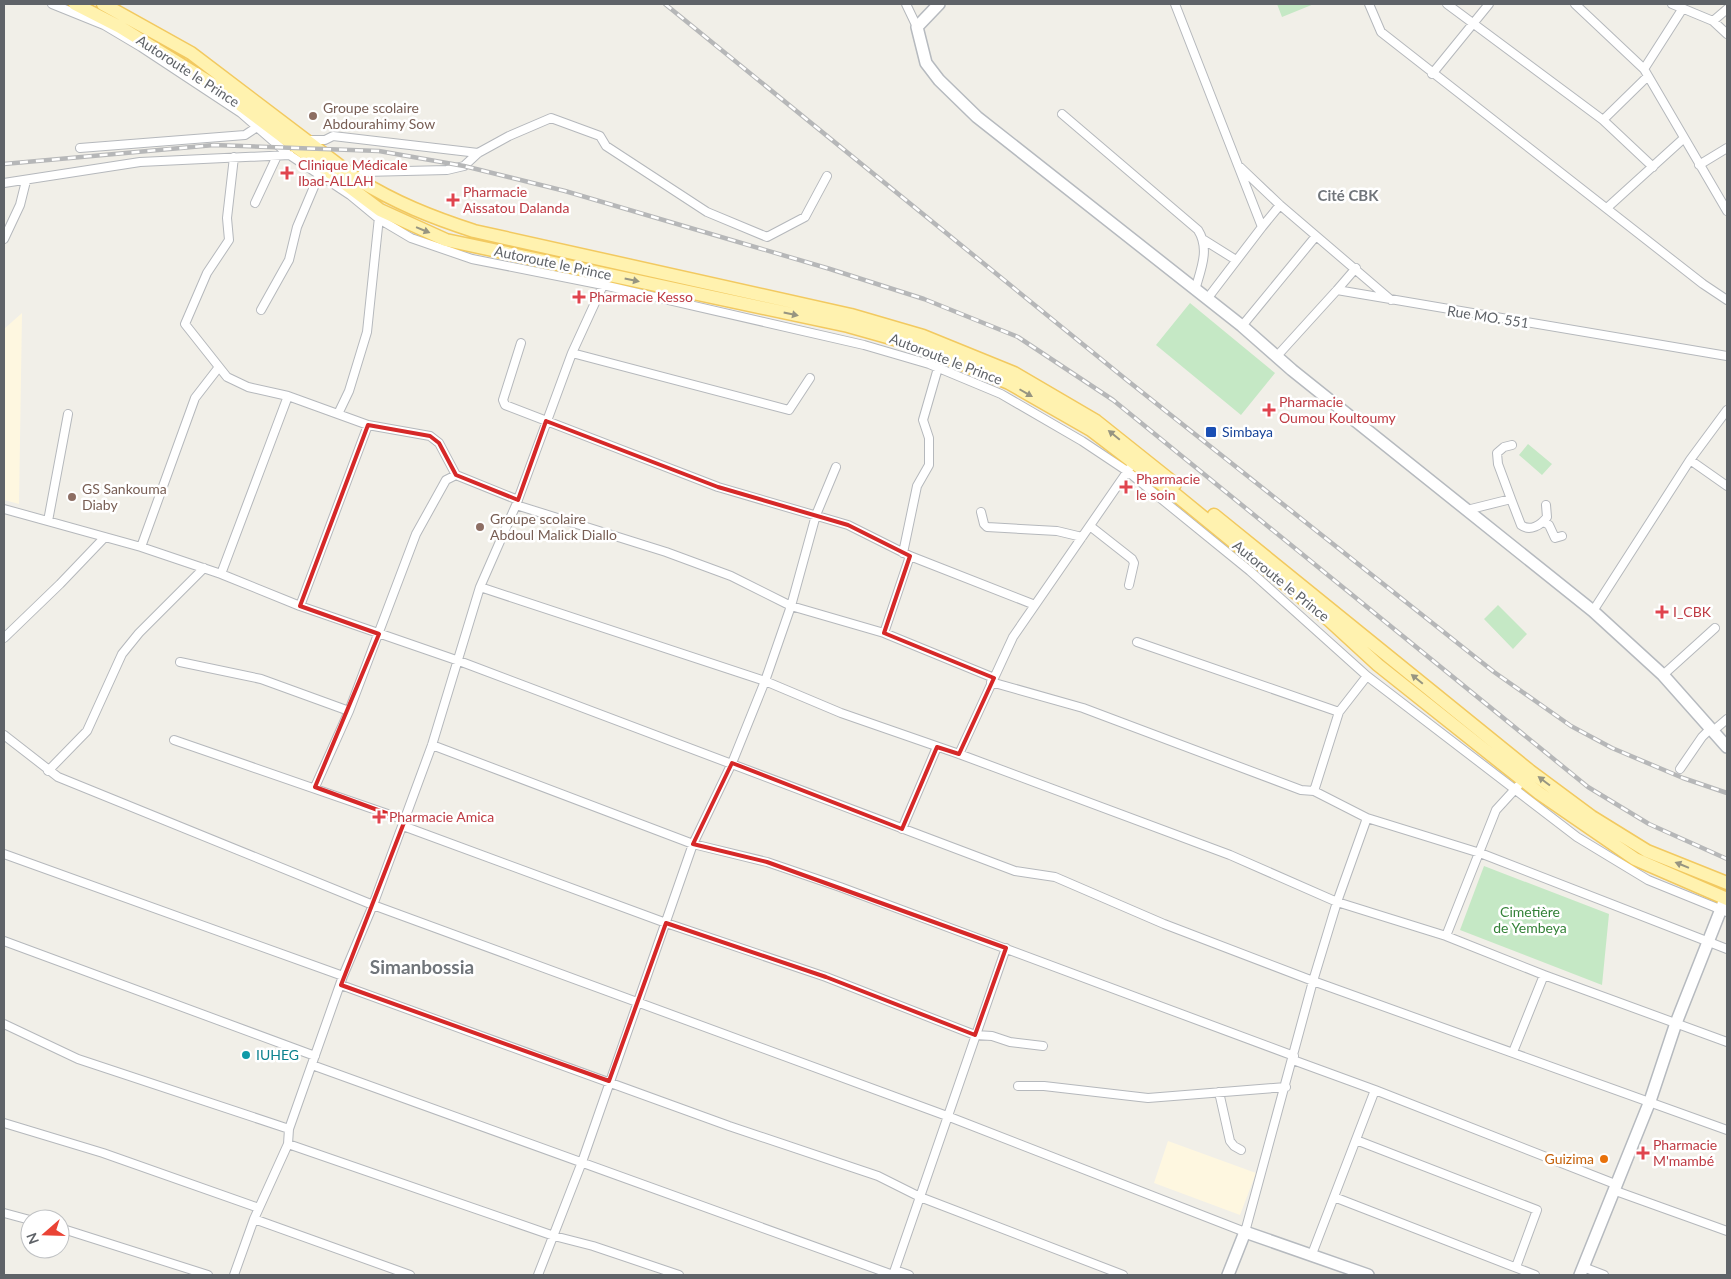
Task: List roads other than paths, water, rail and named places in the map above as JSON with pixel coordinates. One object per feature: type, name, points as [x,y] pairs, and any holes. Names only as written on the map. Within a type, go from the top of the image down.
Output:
[{"type":"main road","name":"Autoroute le Prince","points":[[75,4],[120,27],[217,87],[313,159],[380,214],[446,240],[605,280],[848,326],[919,346],[1009,383],[1090,430],[1130,467],[1254,567],[1329,620],[1378,665],[1519,785],[1635,859],[1725,905]]},
{"type":"main road","name":"Autoroute le Prince","points":[[104,4],[191,54],[357,179],[423,215],[474,231],[851,315],[923,336],[1014,373],[1096,421],[1530,771],[1592,817],[1647,851],[1727,884]]},
{"type":"street","points":[[52,4],[104,25],[241,113],[288,154],[380,214],[367,332],[349,391],[338,414]]},
{"type":"street","points":[[906,4],[917,27],[926,63],[939,80],[977,117],[1242,326],[1592,611],[1663,675],[1727,747]]},
{"type":"street","points":[[917,27],[939,4]]},
{"type":"street","points":[[1175,4],[1262,228]]},
{"type":"street","points":[[1369,4],[1381,32],[1432,74],[1608,208],[1703,284],[1727,300]]},
{"type":"street","points":[[1446,4],[1604,120],[1652,167]]},
{"type":"street","points":[[1432,74],[1489,4]]},
{"type":"street","points":[[1575,4],[1646,73],[1727,211]]},
{"type":"street","points":[[1672,4],[1713,21],[1727,34]]},
{"type":"street","points":[[1604,120],[1646,73],[1683,8]]},
{"type":"street","points":[[1713,21],[1727,9]]},
{"type":"street","points":[[1062,114],[1198,230],[1204,240],[1236,260]]},
{"type":"street","points":[[357,179],[364,172],[447,170],[464,166],[478,153],[509,136],[551,118],[600,136],[606,146],[707,212],[767,237],[804,217],[827,176]]},
{"type":"street","points":[[80,148],[245,135],[257,127]]},
{"type":"street","points":[[305,140],[325,140],[333,136],[478,153]]},
{"type":"street","points":[[1608,208],[1683,139]]},
{"type":"street","points":[[1699,166],[1727,148]]},
{"type":"street","points":[[4,183],[140,162],[288,154],[313,159]]},
{"type":"street","points":[[255,202],[276,156]]},
{"type":"street","points":[[234,157],[227,218],[229,240],[208,273],[185,324],[227,377],[248,388],[288,396],[368,425],[430,436],[439,443],[456,475],[517,503],[685,559],[731,576],[791,606],[884,633],[992,680],[1083,708],[1301,790],[1314,791],[1367,818],[1480,853],[1727,949]]},
{"type":"street","points":[[1237,164],[1280,205],[1356,268],[1392,301]]},
{"type":"street","points":[[260,310],[289,260],[297,227],[319,175]]},
{"type":"street","points":[[4,239],[20,205],[26,180]]},
{"type":"street","points":[[1207,299],[1280,205]]},
{"type":"street","points":[[1242,326],[1316,236]]},
{"type":"street","points":[[1195,290],[1203,259],[1204,240]]},
{"type":"street","points":[[1277,356],[1356,268]]},
{"type":"street","points":[[234,1275],[254,1219],[288,1144],[289,1129],[314,1056],[432,745],[460,661],[480,587],[517,503],[572,353],[605,280],[864,345],[938,368],[1001,394],[1130,467],[1013,637],[960,754]]},
{"type":"street","name":"Rue MO. 551","points":[[1337,290],[1392,301],[1727,356]]},
{"type":"street","points":[[521,343],[503,400],[505,405],[718,487],[848,526],[906,554],[1035,605]]},
{"type":"street","points":[[572,353],[788,410],[810,378]]},
{"type":"street","points":[[140,547],[195,398],[219,367]]},
{"type":"street","points":[[884,633],[906,554],[917,486],[929,465],[929,438],[923,420],[938,368]]},
{"type":"street","points":[[221,574],[288,396]]},
{"type":"street","points":[[1592,611],[1690,460],[1727,410]]},
{"type":"street","points":[[48,521],[68,414]]},
{"type":"street","points":[[300,606],[368,425]]},
{"type":"street","points":[[1512,446],[1504,447],[1497,453],[1498,464],[1524,528],[1535,527],[1544,522],[1547,517],[1546,505]]},
{"type":"street","points":[[1690,460],[1727,486]]},
{"type":"street","points":[[538,1275],[582,1162],[693,844],[732,763],[765,681],[791,606],[816,515],[836,467]]},
{"type":"street","points":[[316,787],[349,712],[380,634],[416,534],[446,480],[456,475]]},
{"type":"street","points":[[1467,510],[1511,499]]},
{"type":"street","points":[[4,509],[140,547],[221,574],[300,606],[460,661],[1015,871],[1055,877],[1164,924],[1313,981],[1727,1130]]},
{"type":"street","points":[[981,512],[987,528],[1057,531],[1082,537]]},
{"type":"street","points":[[1544,522],[1549,525],[1555,538],[1562,536]]},
{"type":"street","points":[[1090,526],[1132,559],[1134,563],[1128,585]]},
{"type":"street","points":[[4,638],[104,538]]},
{"type":"street","points":[[1254,567],[1367,676],[1460,745],[1519,785],[1496,810],[1446,936]]},
{"type":"street","points":[[48,772],[87,731],[122,654],[139,633],[204,568]]},
{"type":"street","points":[[480,587],[765,681],[841,713],[960,754],[1230,855],[1336,902],[1446,936],[1544,975],[1727,1042]]},
{"type":"street","points":[[1663,675],[1715,628]]},
{"type":"street","points":[[1137,642],[1339,712]]},
{"type":"street","points":[[180,662],[261,680],[349,712]]},
{"type":"street","points":[[1314,791],[1339,712],[1367,676]]},
{"type":"street","points":[[1680,769],[1702,737],[1727,719]]},
{"type":"street","points":[[4,735],[48,772],[372,905],[947,1116],[1245,1232],[1368,1275]]},
{"type":"street","points":[[174,740],[316,787],[404,823],[666,923],[826,977],[975,1035],[992,1036],[1010,1042],[1043,1046]]},
{"type":"street","points":[[432,745],[693,844],[767,862],[1006,948],[1375,1090],[1727,1231]]},
{"type":"street","points":[[902,829],[936,747]]},
{"type":"street","points":[[1228,1275],[1245,1232],[1336,902],[1367,818]]},
{"type":"street","points":[[4,854],[343,976]]},
{"type":"street","points":[[1604,1275],[1582,1271],[1650,1101],[1676,1023],[1708,942],[1725,905]]},
{"type":"street","points":[[4,941],[314,1056]]},
{"type":"street","points":[[894,1273],[1006,948]]},
{"type":"street","points":[[1513,1052],[1544,975]]},
{"type":"street","points":[[340,985],[729,1126],[878,1176],[920,1197],[1123,1275]]},
{"type":"street","points":[[4,1024],[78,1059],[289,1129]]},
{"type":"street","points":[[312,1065],[894,1273],[909,1275]]},
{"type":"street","points":[[1018,1086],[1044,1086],[1148,1098],[1286,1087]]},
{"type":"street","points":[[1312,1254],[1375,1090]]},
{"type":"street","points":[[1219,1092],[1230,1141],[1241,1150]]},
{"type":"street","points":[[4,1123],[102,1154],[259,1208]]},
{"type":"street","points":[[1356,1140],[1537,1210],[1516,1267]]},
{"type":"street","points":[[288,1144],[554,1236],[593,1246],[679,1275]]},
{"type":"street","points":[[1334,1197],[1534,1275]]},
{"type":"street","points":[[4,1213],[20,1217]]},
{"type":"street","points":[[254,1219],[410,1275]]},
{"type":"street","points":[[70,1231],[208,1275]]},
{"type":"railway","points":[[665,4],[1128,381],[1494,672],[1571,726],[1612,748],[1683,778],[1727,793]]},
{"type":"railway","points":[[4,164],[214,145],[379,151],[464,166],[565,191],[830,269],[924,299],[1018,337],[1113,400],[1588,787],[1649,824],[1727,859]]},
{"type":"place","name":"Groupe scolaire Abdourahimy Sow","points":[[313,116]]},
{"type":"place","name":"Clinique Médicale Ibad-ALLAH","points":[[287,173]]},
{"type":"place","name":"Pharmacie Aissatou Dalanda","points":[[453,200]]},
{"type":"place","name":"Pharmacie Kesso","points":[[579,297]]},
{"type":"place","name":"Pharmacie Oumou Koultoumy","points":[[1269,410]]},
{"type":"place","name":"Simbaya","points":[[1211,432]]},
{"type":"place","name":"Pharmacie le soin","points":[[1126,487]]},
{"type":"place","name":"GS Sankouma Diaby","points":[[72,497]]},
{"type":"place","name":"Groupe scolaire Abdoul Malick Diallo","points":[[480,527]]},
{"type":"place","name":"I_CBK","points":[[1662,612]]},
{"type":"place","name":"Pharmacie Amica","points":[[379,817]]},
{"type":"place","name":"IUHEG","points":[[246,1055]]},
{"type":"place","name":"Pharmacie M'mambé","points":[[1643,1153]]},
{"type":"place","name":"Guizima","points":[[1604,1159]]},
{"type":"district","name":"Cité CBK","points":[[1348,196]]},
{"type":"district","name":"Simanbossia","points":[[422,967]]},
{"type":"park label","name":"Cimetière de Yembeya","points":[[1530,920]]}]
